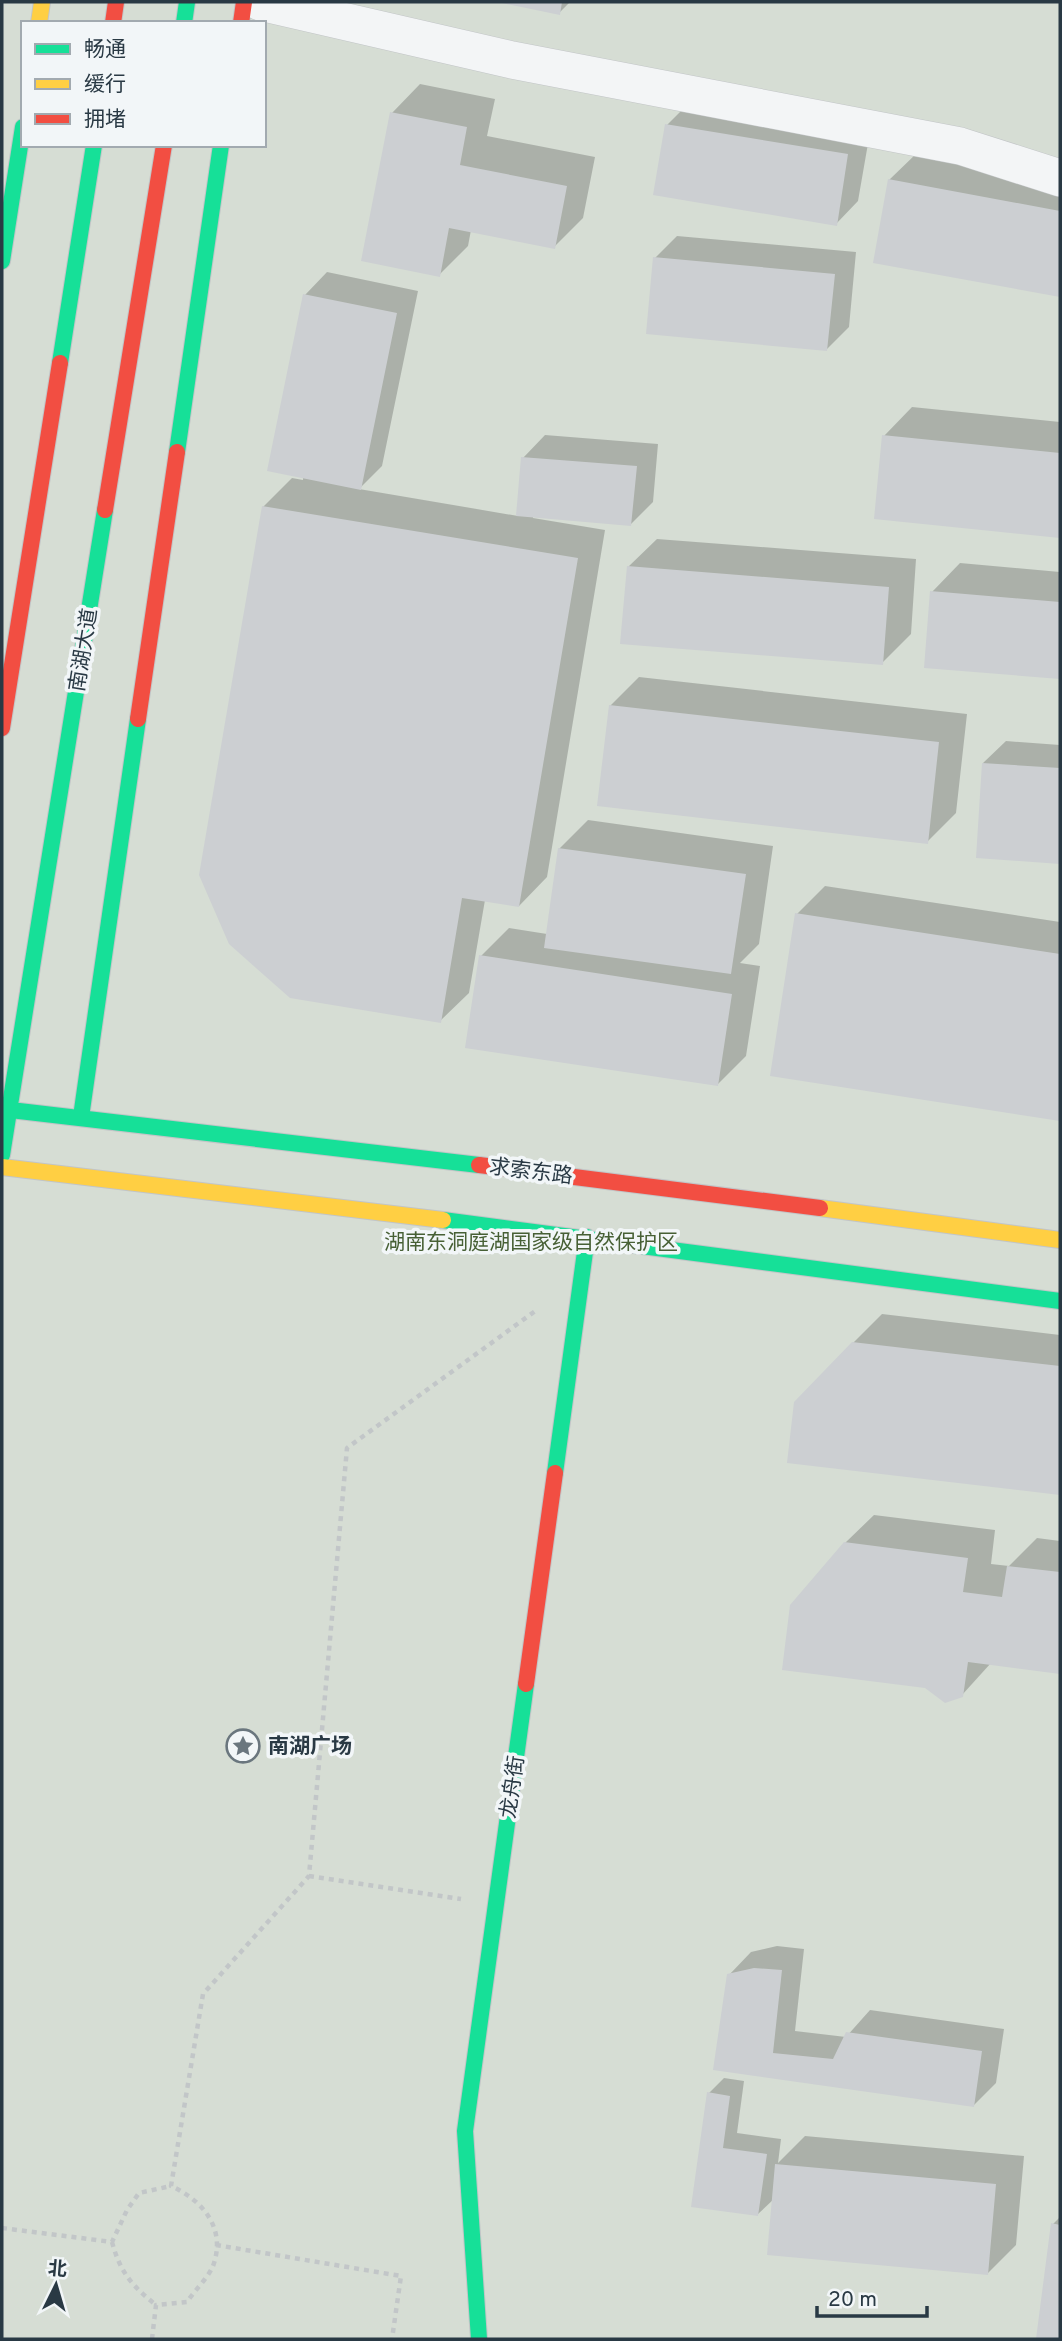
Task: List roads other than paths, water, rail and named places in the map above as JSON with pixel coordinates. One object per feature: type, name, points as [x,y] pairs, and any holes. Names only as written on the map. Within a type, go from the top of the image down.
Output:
[{"type":"main road","points":[[39,21],[43,2]]},
{"type":"main road","points":[[98,21],[110,2]]},
{"type":"main road","points":[[113,21],[116,2]]},
{"type":"main road","points":[[184,21],[187,2]]},
{"type":"main road","points":[[241,21],[244,2]]},
{"type":"main road","points":[[2,728],[94,147]]},
{"type":"main road","name":"南湖大道","points":[[2,1155],[6,1109],[164,147]]},
{"type":"main road","points":[[81,1118],[221,147]]},
{"type":"main road","points":[[2,261],[21,148]]},
{"type":"main road","name":"求索东路","points":[[6,1109],[618,1181],[1060,1240]]},
{"type":"main road","points":[[2,1167],[587,1237],[1060,1301]]},
{"type":"main road","name":"龙舟街","points":[[479,2339],[465,2131],[587,1237]]},
{"type":"street","points":[[260,2],[512,60],[960,146],[1060,178]]},
{"type":"place","name":"南湖广场","points":[[243,1746]]},
{"type":"park label","name":"湖南东洞庭湖国家级自然保护区","points":[[531,1242]]}]
